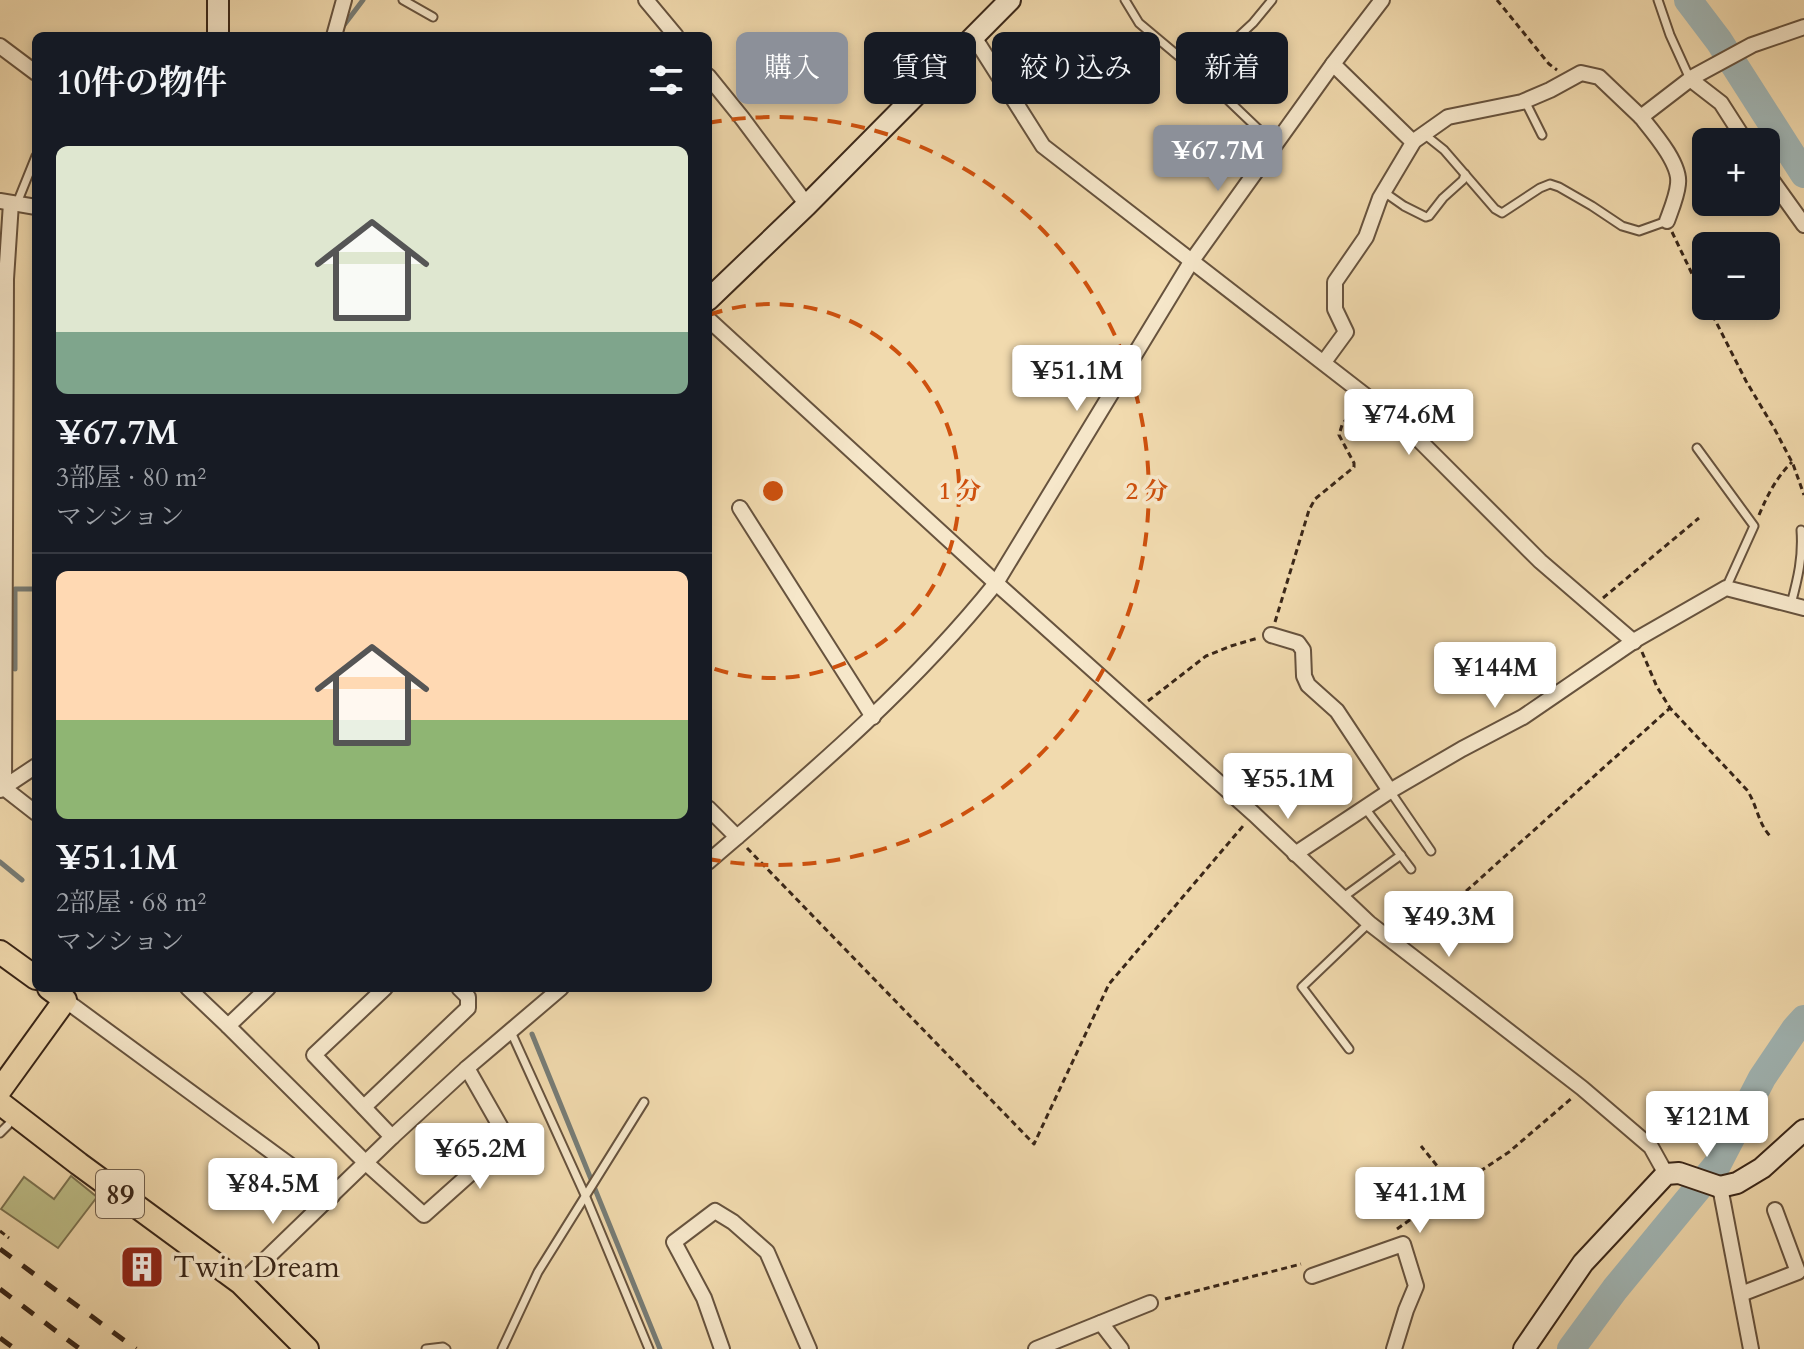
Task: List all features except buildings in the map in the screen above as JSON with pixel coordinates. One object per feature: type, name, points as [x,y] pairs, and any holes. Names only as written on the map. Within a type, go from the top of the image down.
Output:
[{"type":"main road","points":[[218,0],[218,32]]},
{"type":"main road","points":[[976,35],[1010,0]]},
{"type":"main road","points":[[712,296],[907,104]]},
{"type":"main road","points":[[0,952],[32,975]]},
{"type":"main road","points":[[0,1090],[63,992]]},
{"type":"main road","name":"89","points":[[0,1103],[241,1283],[307,1349]]},
{"type":"main road","points":[[1524,1349],[1583,1263],[1672,1174],[1720,1187],[1737,1183],[1762,1168],[1804,1130]]},
{"type":"street","points":[[335,32],[344,0]]},
{"type":"street","points":[[646,0],[673,32]]},
{"type":"street","points":[[712,859],[873,717],[967,619],[996,583],[1191,262],[1382,0]]},
{"type":"street","points":[[1641,117],[1691,78],[1752,45],[1804,27]]},
{"type":"street","points":[[976,40],[1043,146],[1406,427],[1509,532],[1635,641]]},
{"type":"street","points":[[0,46],[32,70]]},
{"type":"street","points":[[1333,64],[1419,138]]},
{"type":"street","points":[[1324,362],[1346,332],[1335,309],[1335,282],[1366,237],[1380,198],[1419,138],[1448,117],[1525,100],[1581,73],[1599,77],[1641,117],[1667,152],[1678,176],[1667,221]]},
{"type":"street","points":[[1691,78],[1721,103],[1737,128]]},
{"type":"street","points":[[712,81],[807,205]]},
{"type":"street","points":[[1780,192],[1804,225]]},
{"type":"street","points":[[2,789],[4,351],[9,202],[32,206]]},
{"type":"street","points":[[712,323],[1254,814],[1369,923],[1582,1088],[1651,1147],[1672,1174]]},
{"type":"street","points":[[740,508],[873,717]]},
{"type":"street","points":[[1295,854],[1390,791],[1523,717],[1635,641],[1726,588],[1797,606]]},
{"type":"street","points":[[1271,635],[1298,643],[1303,650],[1304,676],[1308,685],[1337,711],[1390,791]]},
{"type":"street","points":[[2,789],[32,769]]},
{"type":"street","points":[[2,789],[32,810]]},
{"type":"street","points":[[712,812],[737,837]]},
{"type":"street","points":[[63,992],[332,1196]]},
{"type":"street","points":[[192,992],[365,1162],[424,1215],[508,1140],[467,1068]]},
{"type":"street","points":[[228,1026],[264,992]]},
{"type":"street","points":[[381,992],[314,1055],[392,1137]]},
{"type":"street","points":[[364,1107],[468,1008],[468,997],[463,992]]},
{"type":"street","points":[[241,1283],[392,1137],[556,992]]},
{"type":"street","points":[[1720,1187],[1751,1349]]},
{"type":"street","points":[[1775,1210],[1804,1287]]},
{"type":"street","points":[[722,1349],[704,1298],[674,1242],[715,1211],[733,1222],[767,1252],[809,1349]]},
{"type":"street","points":[[1310,1269],[1403,1244],[1416,1286],[1394,1349]]},
{"type":"street","points":[[1741,1294],[1798,1272]]},
{"type":"street","points":[[1036,1349],[1150,1303]]},
{"type":"street","points":[[1101,1323],[1121,1349]]},
{"type":"lane","points":[[403,0],[433,17]]},
{"type":"lane","points":[[1125,0],[1139,23],[1176,54]]},
{"type":"lane","points":[[1243,32],[1272,0]]},
{"type":"lane","points":[[1658,0],[1670,35],[1691,78]]},
{"type":"lane","points":[[1525,100],[1542,135]]},
{"type":"lane","points":[[1232,104],[1275,145]]},
{"type":"lane","points":[[1419,138],[1444,150],[1495,209],[1502,213],[1550,184],[1581,199],[1622,226],[1639,231],[1667,221]]},
{"type":"lane","points":[[9,202],[32,163]]},
{"type":"lane","points":[[1384,192],[1426,217],[1463,180],[1465,174]]},
{"type":"lane","points":[[1697,448],[1754,526],[1726,588]]},
{"type":"lane","points":[[1797,606],[1801,530]]},
{"type":"lane","points":[[1390,791],[1431,851]]},
{"type":"lane","points":[[1365,808],[1411,869]]},
{"type":"lane","points":[[1342,898],[1401,855]]},
{"type":"lane","points":[[1349,1049],[1302,987],[1369,923]]},
{"type":"lane","points":[[511,1032],[585,1195],[649,1349]]},
{"type":"lane","points":[[502,1349],[538,1272],[644,1102]]},
{"type":"lane","points":[[0,1133],[8,1125]]},
{"type":"lane","points":[[426,1349],[446,1349]]},
{"type":"path","points":[[1497,0],[1549,64],[1574,77]]},
{"type":"path","points":[[1667,221],[1692,276]]},
{"type":"path","points":[[1715,320],[1792,462],[1804,495]]},
{"type":"path","points":[[1137,710],[1206,656],[1271,635],[1309,510],[1315,499],[1354,467],[1339,435],[1342,425],[1365,395]]},
{"type":"path","points":[[1754,526],[1771,487],[1792,462]]},
{"type":"path","points":[[1593,607],[1699,518]]},
{"type":"path","points":[[1635,641],[1670,708],[1747,790],[1770,836]]},
{"type":"path","points":[[1403,948],[1670,708]]},
{"type":"path","points":[[737,837],[1034,1144],[1109,984],[1254,814]]},
{"type":"path","points":[[1403,1244],[1396,1229],[1509,1152],[1582,1088]]},
{"type":"path","points":[[1421,1146],[1455,1188]]},
{"type":"path","points":[[0,1231],[9,1238]]},
{"type":"path","points":[[1150,1303],[1294,1267],[1310,1269]]},
{"type":"green space","points":[[71,1176],[97,1197],[58,1248],[1,1209],[24,1177],[54,1199]]},
{"type":"waterway","points":[[341,29],[363,0]]},
{"type":"waterway","points":[[1688,0],[1719,41],[1804,174]]},
{"type":"waterway","points":[[15,669],[15,589],[32,589]]},
{"type":"waterway","points":[[0,862],[22,880]]},
{"type":"waterway","points":[[1571,1349],[1615,1289],[1717,1165],[1762,1078],[1804,1019]]},
{"type":"waterway","points":[[532,1034],[660,1349]]},
{"type":"railway","points":[[0,1249],[136,1349]]},
{"type":"railway","points":[[0,1289],[80,1349]]},
{"type":"railway","points":[[0,1338],[15,1349]]},
{"type":"place","name":"Twin Dream","points":[[142,1267]]}]
